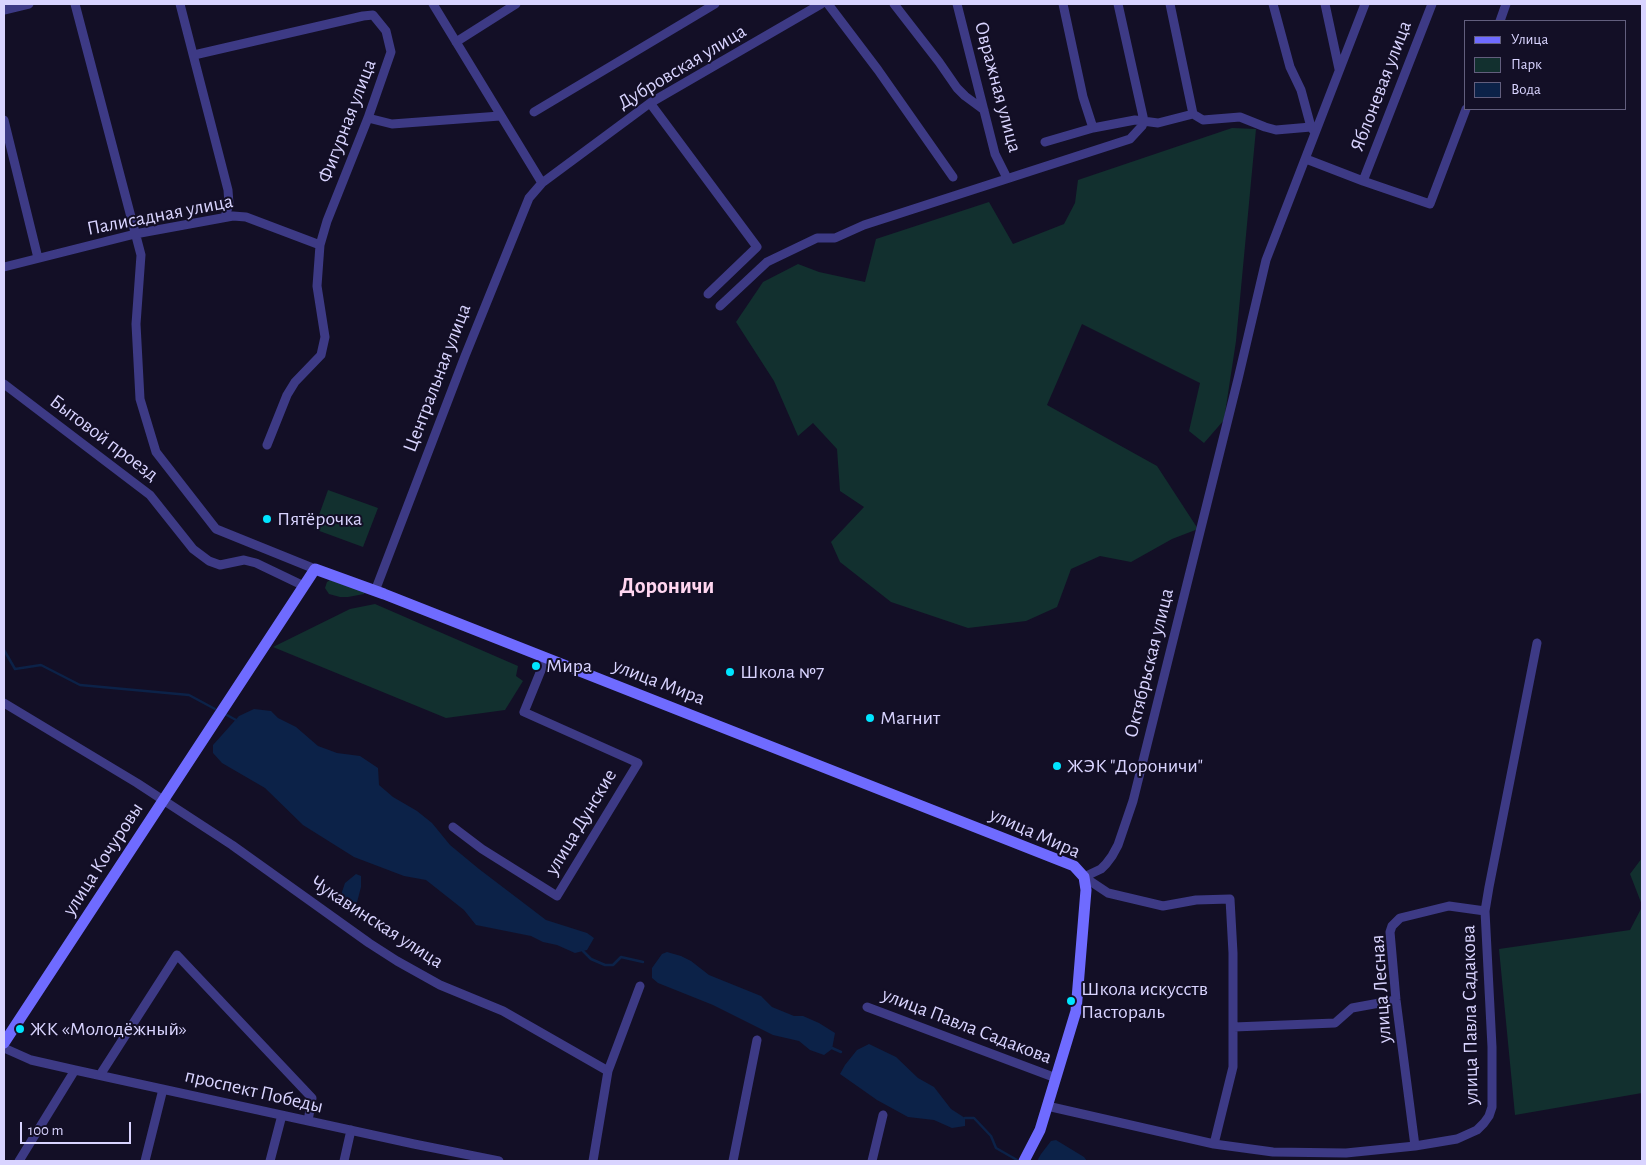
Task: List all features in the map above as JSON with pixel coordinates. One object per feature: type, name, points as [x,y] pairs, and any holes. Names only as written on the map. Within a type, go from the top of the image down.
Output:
[{"type":"street","points":[[4,10],[29,4]]},
{"type":"street","points":[[75,4],[135,234]]},
{"type":"street","points":[[180,4],[228,190],[229,204],[225,217]]},
{"type":"street","points":[[433,4],[542,183]]},
{"type":"street","points":[[456,42],[516,4]]},
{"type":"street","points":[[534,112],[715,4]]},
{"type":"street","name":"Дубровская улица","points":[[542,183],[650,103],[821,4]]},
{"type":"street","points":[[828,4],[878,70],[953,177]]},
{"type":"street","points":[[894,4],[957,88],[984,110]]},
{"type":"street","name":"Овражная улица","points":[[958,4],[996,154],[1007,178]]},
{"type":"street","points":[[1063,4],[1083,97],[1092,128]]},
{"type":"street","points":[[720,306],[767,262],[817,238],[835,238],[864,225],[1130,139],[1136,134],[1144,121],[1118,4]]},
{"type":"street","points":[[1170,4],[1193,114]]},
{"type":"street","points":[[1273,4],[1290,67],[1301,90],[1313,130]]},
{"type":"street","points":[[1324,4],[1339,70]]},
{"type":"street","points":[[1365,4],[1313,130],[1306,159],[1430,204],[1466,110]]},
{"type":"street","name":"Яблоневая улица","points":[[1363,181],[1432,4]]},
{"type":"street","points":[[1500,20],[1506,4]]},
{"type":"street","name":"Фигурная улица","points":[[194,56],[374,15],[386,31],[391,52],[368,118],[327,221],[320,245],[316,286],[325,337],[321,354],[295,382],[267,446]]},
{"type":"street","points":[[650,103],[757,247],[708,294]]},
{"type":"street","points":[[1045,142],[1092,128],[1135,120],[1158,123],[1193,114],[1203,120],[1240,116],[1265,128],[1276,130],[1313,130]]},
{"type":"street","points":[[368,118],[392,124],[500,116]]},
{"type":"street","points":[[4,120],[38,258]]},
{"type":"street","name":"Октябрьская улица","points":[[1084,877],[1101,869],[1112,856],[1118,845],[1133,801],[1266,260],[1306,159]]},
{"type":"street","name":"Центральная улица","points":[[375,591],[509,244],[529,198],[542,183]]},
{"type":"street","name":"Палисадная улица","points":[[4,267],[135,234],[225,217],[246,217],[320,245]]},
{"type":"street","name":"улица Мира","points":[[135,234],[141,254],[136,324],[140,399],[156,452],[216,529],[1067,862],[1074,866],[1084,877]]},
{"type":"street","name":"Бытовой проезд","points":[[4,384],[150,495],[193,549],[209,561],[220,565],[244,560],[256,563],[304,586]]},
{"type":"street","points":[[163,801],[315,569]]},
{"type":"street","name":"улица Павла Садакова","points":[[1048,1106],[1214,1144],[1273,1152],[1346,1153],[1416,1146],[1456,1139],[1467,1136],[1477,1130],[1489,1116],[1492,1107],[1492,1047],[1485,911],[1488,887],[1536,643]]},
{"type":"street","name":"улица Дунские","points":[[453,827],[482,849],[557,896],[638,763],[524,712],[546,658]]},
{"type":"street","name":"улица Кочуровы","points":[[4,703],[138,783],[163,801],[4,1044]]},
{"type":"street","name":"Чукавинская улица","points":[[163,801],[232,845],[368,943],[397,961],[440,985],[503,1011],[608,1071]]},
{"type":"street","points":[[1084,877],[1108,894],[1163,906],[1196,900],[1230,899],[1233,953],[1233,1067],[1214,1144]]},
{"type":"street","points":[[1024,1161],[1040,1130],[1076,1011],[1086,890],[1084,877]]},
{"type":"street","name":"улица Лесная","points":[[1416,1146],[1396,1000],[1390,932],[1394,922],[1400,918],[1449,906],[1485,911]]},
{"type":"street","points":[[100,1075],[176,955],[312,1098],[308,1122]]},
{"type":"street","points":[[593,1161],[608,1071],[640,986]]},
{"type":"street","points":[[1234,1028],[1335,1023],[1352,1008],[1396,1000]]},
{"type":"street","name":"улица Павла Садакова","points":[[867,1007],[1056,1078]]},
{"type":"street","points":[[733,1161],[757,1040]]},
{"type":"street","name":"проспект Победы","points":[[4,1048],[31,1060],[478,1159],[499,1161]]},
{"type":"street","points":[[19,1161],[75,1070]]},
{"type":"street","points":[[145,1161],[163,1089]]},
{"type":"street","points":[[270,1161],[282,1115]]},
{"type":"street","points":[[872,1161],[883,1115]]},
{"type":"street","points":[[344,1161],[351,1130]]},
{"type":"green space","points":[[1232,128],[1256,129],[1236,341],[1224,420],[1204,443],[1189,431],[1200,383],[1082,324],[1047,405],[1157,466],[1198,529],[1172,539],[1131,562],[1100,556],[1071,569],[1057,607],[1026,621],[968,628],[891,602],[840,562],[831,542],[864,507],[840,491],[837,449],[813,423],[798,436],[774,381],[736,322],[763,282],[798,264],[819,272],[865,282],[876,239],[989,202],[1013,244],[1064,224],[1075,203],[1078,180]]},
{"type":"green space","points":[[328,490],[378,508],[363,547],[314,529]]},
{"type":"green space","points":[[330,580],[365,592],[364,594],[348,597],[329,594],[325,588]]},
{"type":"green space","points":[[375,604],[518,666],[516,676],[523,681],[505,710],[446,718],[273,647],[350,609]]},
{"type":"green space","points":[[1642,858],[1642,905],[1630,874]]},
{"type":"green space","points":[[1642,907],[1642,1093],[1515,1115],[1499,949],[1630,930]]},
{"type":"water","points":[[254,709],[271,711],[278,718],[296,727],[318,746],[337,753],[360,756],[378,768],[379,785],[393,797],[417,811],[432,823],[450,845],[479,869],[546,920],[587,933],[594,938],[587,950],[575,953],[531,936],[476,925],[464,910],[426,880],[404,876],[354,857],[303,825],[265,788],[222,763],[213,753],[213,745],[239,716]]},
{"type":"water","points":[[356,874],[361,876],[361,887],[356,906],[349,911],[342,905],[341,895],[345,883]]},
{"type":"water","points":[[667,952],[691,961],[709,975],[761,996],[772,1007],[819,1023],[835,1033],[832,1049],[824,1055],[810,1050],[799,1041],[773,1035],[713,1005],[658,983],[652,978],[652,968],[662,954]]},
{"type":"water","points":[[869,1044],[896,1057],[918,1078],[934,1087],[951,1109],[965,1118],[965,1126],[952,1128],[934,1120],[908,1117],[877,1100],[840,1074],[857,1050]]},
{"type":"water","points":[[1056,1140],[1084,1157],[1087,1161],[1037,1161],[1051,1141]]},
{"type":"waterway","points":[[4,650],[15,669],[41,665],[80,685],[189,695],[215,709]]},
{"type":"waterway","points":[[225,714],[236,720]]},
{"type":"waterway","points":[[583,951],[591,959],[605,965],[613,965],[621,957],[643,962]]},
{"type":"waterway","points":[[832,1048],[841,1052]]},
{"type":"waterway","points":[[965,1118],[974,1118],[991,1136],[996,1148],[1017,1160]]},
{"type":"place","name":"Пятёрочка","points":[[267,519]]},
{"type":"place","name":"Мира","points":[[536,666]]},
{"type":"place","name":"Школа №7","points":[[730,672]]},
{"type":"place","name":"Магнит","points":[[870,718]]},
{"type":"place","name":"ЖЭК \"Дороничи\"","points":[[1057,766]]},
{"type":"place","name":"Школа искусств Пастораль","points":[[1071,1001]]},
{"type":"place","name":"ЖК «Молодёжный»","points":[[20,1029]]},
{"type":"district","name":"Дороничи","points":[[667,586]]}]
